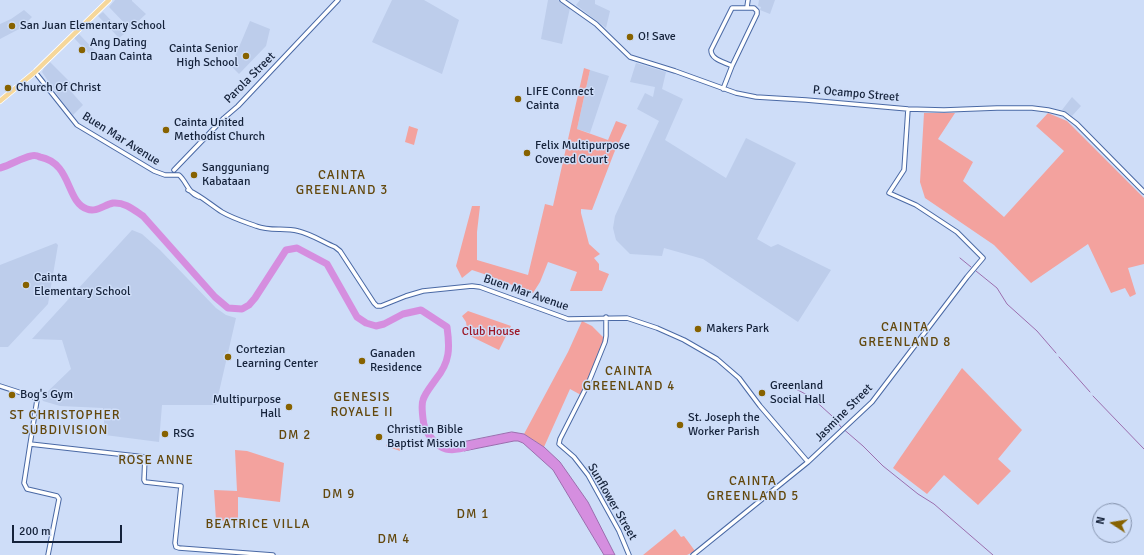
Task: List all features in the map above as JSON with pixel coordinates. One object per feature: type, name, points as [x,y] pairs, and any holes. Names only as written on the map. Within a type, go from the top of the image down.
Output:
[{"type":"main road","points":[[0,101],[35,72],[109,0]]},
{"type":"street","name":"Parola Street","points":[[174,170],[224,118],[238,106],[338,0]]},
{"type":"street","name":"P. Ocampo Street","points":[[562,0],[596,24],[630,57],[675,71],[723,89],[745,95],[908,109],[944,110],[1032,108],[1064,114],[1077,124],[1144,192]]},
{"type":"street","points":[[748,0],[748,7]]},
{"type":"street","points":[[723,89],[757,12],[756,9],[748,7],[732,8],[711,50],[714,57],[732,66]]},
{"type":"street","name":"Buen Mar Avenue","points":[[35,72],[77,125],[154,171],[164,175],[179,175],[188,190],[194,196],[202,199],[223,212],[258,227],[270,230],[287,229],[298,231],[335,247],[340,251],[377,306],[381,306],[423,291],[472,286],[480,287],[568,319],[606,317],[635,320],[684,340],[717,360],[739,378],[760,406],[808,462]]},
{"type":"street","name":"Jasmine Street","points":[[693,555],[808,462],[872,402],[967,276],[983,258],[957,232],[916,205],[889,193],[904,170],[908,109]]},
{"type":"street","name":"Sunflower Street","points":[[606,317],[605,342],[588,384],[559,444],[574,457],[588,475],[619,531],[629,555]]},
{"type":"street","points":[[0,386],[36,398],[37,404],[24,478],[26,488],[57,496],[59,499],[48,555]]},
{"type":"street","points":[[30,444],[145,457],[145,482],[181,486],[175,543],[176,547],[273,555]]},
{"type":"shaded area","points":[[115,0],[132,0],[146,14],[130,29],[109,7]]},
{"type":"shaded area","points":[[392,0],[424,0],[459,20],[442,74],[372,42]]},
{"type":"shaded area","points":[[548,0],[558,0],[570,8],[562,44],[541,39]]},
{"type":"shaded area","points":[[580,0],[595,0],[595,4],[610,11],[606,28],[576,5]]},
{"type":"shaded area","points":[[759,0],[775,0],[770,14],[760,10],[761,7],[758,6]]},
{"type":"shaded area","name":"San Juan Elementary School","points":[[24,10],[32,17],[21,28],[0,39],[0,24],[11,19]]},
{"type":"shaded area","points":[[103,12],[124,34],[119,38],[98,16]]},
{"type":"shaded area","name":"Cainta Senior High School","points":[[250,21],[270,29],[266,46],[239,74],[231,66]]},
{"type":"shaded area","points":[[79,34],[100,56],[95,60],[74,38]]},
{"type":"shaded area","points":[[50,62],[71,83],[67,87],[83,105],[73,115],[42,72]]},
{"type":"shaded area","points":[[636,63],[666,72],[662,89],[683,99],[665,140],[726,178],[746,138],[796,163],[757,239],[771,247],[778,244],[831,270],[798,322],[703,259],[664,248],[662,256],[630,254],[616,240],[613,228],[615,216],[659,121],[637,109],[645,93],[653,97],[655,87],[630,82]]},
{"type":"shaded area","points":[[590,70],[609,76],[590,133],[577,129]]},
{"type":"shaded area","points":[[1072,97],[1081,106],[1072,116],[1062,110]]},
{"type":"shaded area","points":[[132,230],[142,234],[160,250],[216,308],[226,315],[236,318],[216,405],[162,405],[159,442],[105,435],[103,408],[60,406],[43,401],[43,396],[71,369],[62,340],[32,339]]},
{"type":"shaded area","name":"Cainta Elementary School","points":[[56,243],[58,245],[48,304],[8,347],[0,347],[0,265]]},
{"type":"shaded area","points":[[512,432],[524,434],[544,447],[560,462],[588,502],[615,555],[604,555],[553,470],[523,443],[514,441],[464,451],[464,442]]},
{"type":"green space","points":[[584,68],[590,70],[577,129],[608,140],[616,121],[627,125],[614,153],[592,210],[581,209],[589,244],[600,254],[594,258],[599,264],[599,270],[609,274],[602,291],[570,291],[577,272],[548,262],[540,282],[533,293],[472,270],[462,278],[456,266],[472,206],[480,206],[477,232],[477,260],[528,275],[545,204],[553,206]]},
{"type":"green space","points":[[924,113],[955,113],[938,139],[973,162],[963,181],[1004,217],[1064,151],[1036,126],[1048,113],[1067,121],[1144,198],[1144,264],[1128,268],[1136,294],[1130,297],[1125,288],[1111,293],[1088,244],[1031,283],[994,245],[925,198],[920,182]]},
{"type":"green space","points":[[409,126],[418,129],[414,145],[405,142]]},
{"type":"green space","name":"Club House","points":[[468,311],[511,326],[499,350],[468,335],[466,322],[462,316]]},
{"type":"green space","points":[[582,321],[592,326],[605,339],[581,395],[570,389],[544,447],[524,434],[568,352]]},
{"type":"green space","points":[[962,368],[1022,430],[998,459],[1011,471],[978,505],[944,475],[927,494],[893,468]]},
{"type":"green space","points":[[389,439],[403,444],[400,451],[386,446]]},
{"type":"green space","points":[[235,450],[247,451],[284,463],[280,502],[238,497],[238,522],[216,520],[214,490],[237,491]]},
{"type":"green space","points":[[675,529],[681,537],[684,536],[695,551],[687,555],[643,555]]},
{"type":"waterway","points":[[0,168],[27,157],[38,156],[50,161],[58,167],[75,199],[80,205],[87,209],[94,210],[113,203],[125,205],[133,209],[143,216],[215,297],[228,308],[242,309],[249,305],[286,250],[297,248],[327,264],[357,317],[366,323],[376,326],[384,324],[403,314],[421,310],[447,327],[449,342],[448,354],[444,367],[423,400],[422,414],[425,428],[433,440],[443,448],[449,450],[473,445]]},
{"type":"waterway","points":[[960,258],[971,267]]},
{"type":"waterway","points":[[976,271],[997,288],[1007,304],[1037,331],[1056,353]]},
{"type":"waterway","points":[[1059,357],[1090,392]]},
{"type":"waterway","points":[[789,387],[811,397],[883,466],[918,494],[934,504],[993,555]]},
{"type":"waterway","points":[[1093,396],[1144,449]]},
{"type":"place","name":"San Juan Elementary School","points":[[12,26]]},
{"type":"place","name":"O! Save","points":[[630,37]]},
{"type":"place","name":"Ang Dating Daan Cainta","points":[[82,50]]},
{"type":"place","name":"Cainta Senior High School","points":[[246,56]]},
{"type":"place","name":"Church Of Christ","points":[[8,88]]},
{"type":"place","name":"LIFE Connect Cainta","points":[[518,99]]},
{"type":"place","name":"Cainta United Methodist Church","points":[[166,130]]},
{"type":"place","name":"Felix Multipurpose Covered Court","points":[[527,153]]},
{"type":"place","name":"Sangguniang Kabataan","points":[[194,175]]},
{"type":"place","name":"Cainta Elementary School","points":[[26,285]]},
{"type":"place","name":"Makers Park","points":[[698,329]]},
{"type":"place","name":"Cortezian Learning Center","points":[[228,357]]},
{"type":"place","name":"Ganaden Residence","points":[[362,361]]},
{"type":"place","name":"Greenland Social Hall","points":[[762,393]]},
{"type":"place","name":"Bog's Gym","points":[[12,395]]},
{"type":"place","name":"Multipurpose Hall","points":[[289,407]]},
{"type":"place","name":"St. Joseph the Worker Parish","points":[[680,425]]},
{"type":"place","name":"RSG","points":[[165,434]]},
{"type":"place","name":"Christian Bible Baptist Mission","points":[[379,437]]},
{"type":"district","name":"CAINTA GREENLAND 3","points":[[342,184]]},
{"type":"district","name":"CAINTA GREENLAND 8","points":[[905,336]]},
{"type":"district","name":"CAINTA GREENLAND 4","points":[[629,380]]},
{"type":"district","name":"GENESIS ROYALE II","points":[[362,406]]},
{"type":"district","name":"ST CHRISTOPHER SUBDIVISION","points":[[65,424]]},
{"type":"district","name":"DM 2","points":[[295,436]]},
{"type":"district","name":"ROSE ANNE","points":[[156,461]]},
{"type":"district","name":"CAINTA GREENLAND 5","points":[[753,490]]},
{"type":"district","name":"DM 9","points":[[339,495]]},
{"type":"district","name":"DM 1","points":[[473,515]]},
{"type":"district","name":"BEATRICE VILLA","points":[[258,525]]},
{"type":"district","name":"DM 4","points":[[394,540]]}]
